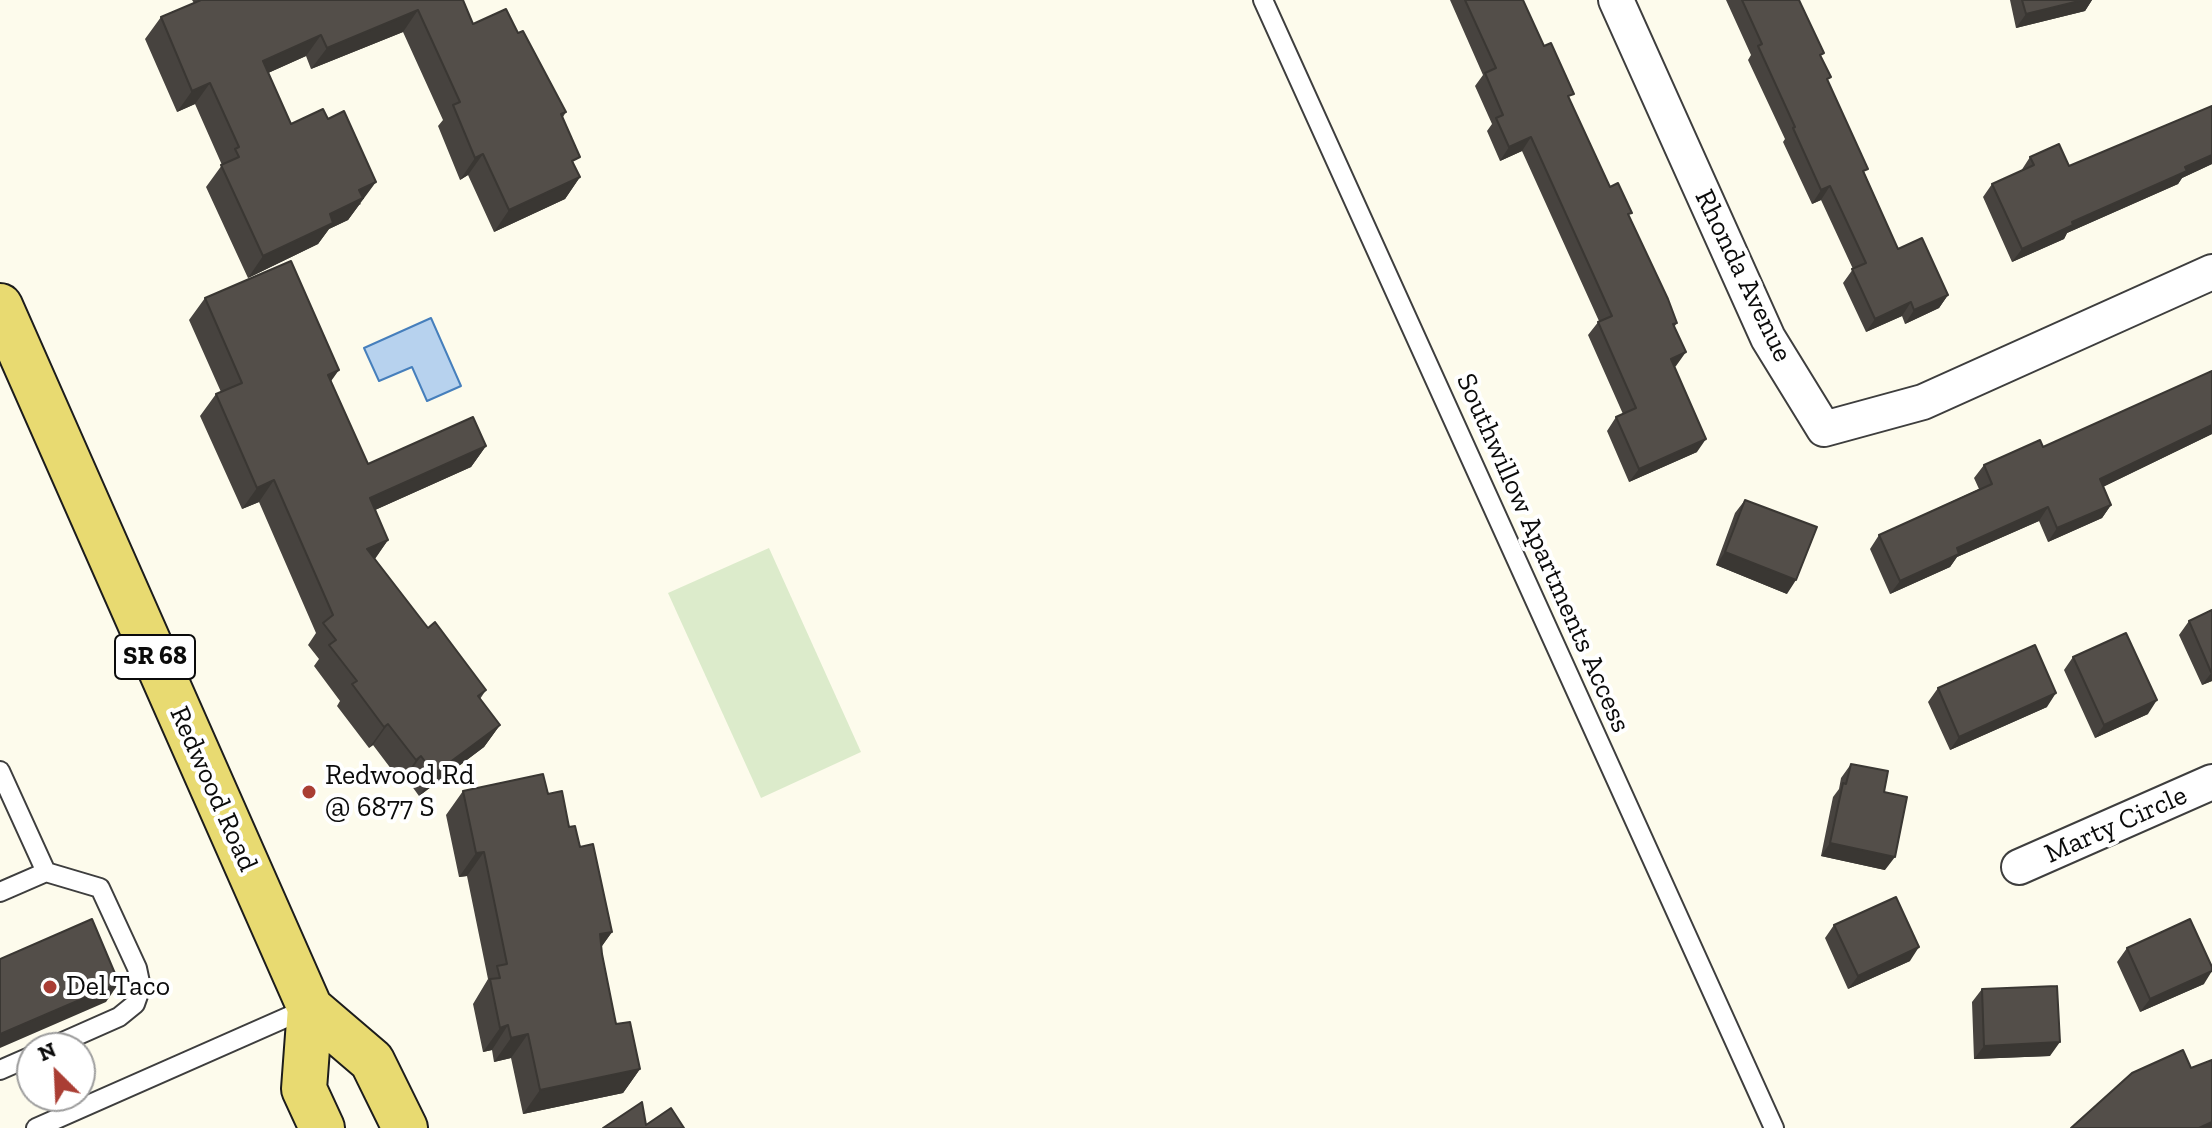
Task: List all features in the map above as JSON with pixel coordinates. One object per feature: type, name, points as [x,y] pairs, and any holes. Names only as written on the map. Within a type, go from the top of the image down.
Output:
[{"type":"main road","name":"Redwood Road","points":[[0,306],[310,1008],[372,1061],[405,1128]]},
{"type":"main road","name":"Redwood Road","points":[[310,1008],[304,1089],[322,1128]]},
{"type":"street","name":"Rhonda Avenue","points":[[1616,0],[1768,338],[1824,429],[1923,402],[2212,272]]},
{"type":"street","name":"Marty Circle","points":[[2019,867],[2212,782]]},
{"type":"lane","name":"Southwillow Apartments Access","points":[[1263,0],[1774,1128]]},
{"type":"lane","points":[[0,771],[46,872]]},
{"type":"lane","points":[[0,892],[46,872],[100,888],[131,951],[141,987],[135,1004],[119,1017],[85,1032]]},
{"type":"lane","points":[[36,1128],[310,1008]]},
{"type":"green space","points":[[769,548],[861,752],[761,798],[668,593]]},
{"type":"water","points":[[431,318],[461,386],[427,401],[412,367],[379,381],[364,348]]},
{"type":"building","points":[[201,0],[463,0],[473,24],[506,9],[518,33],[523,31],[566,112],[561,114],[580,157],[572,161],[580,177],[509,210],[483,154],[475,158],[453,105],[460,102],[418,10],[327,48],[321,35],[263,61],[291,124],[323,109],[328,119],[344,111],[376,182],[359,190],[363,198],[330,214],[333,223],[263,256],[221,165],[239,157],[235,149],[239,147],[210,83],[192,91],[161,17]]},
{"type":"building","points":[[1465,0],[1523,0],[1544,46],[1551,43],[1574,94],[1568,96],[1610,187],[1618,183],[1632,213],[1628,214],[1668,299],[1677,323],[1673,324],[1686,352],[1671,359],[1706,439],[1639,469],[1616,417],[1636,408],[1598,322],[1612,316],[1531,137],[1509,147],[1496,118],[1503,115],[1485,73],[1496,68]]},
{"type":"building","points":[[1742,0],[1799,0],[1824,53],[1820,55],[1831,77],[1827,79],[1868,169],[1863,171],[1898,249],[1922,238],[1948,295],[1914,310],[1911,302],[1875,319],[1852,269],[1866,263],[1830,186],[1821,190],[1758,46],[1762,44]]},
{"type":"building","points":[[2022,0],[2083,0],[2026,14]]},
{"type":"building","points":[[2212,106],[2212,155],[2185,167],[2187,171],[2072,222],[2073,225],[2022,249],[1992,184],[2034,165],[2030,157],[2059,144],[2069,166]]},
{"type":"building","points":[[291,261],[339,370],[328,375],[368,464],[473,417],[486,446],[370,498],[388,540],[367,549],[428,628],[435,622],[486,690],[478,696],[500,725],[434,774],[421,756],[416,760],[388,724],[384,727],[352,684],[357,681],[329,645],[336,640],[323,623],[333,615],[274,480],[257,488],[216,394],[242,383],[205,298]]},
{"type":"building","points":[[2212,371],[2212,425],[2100,479],[2111,505],[2057,528],[2048,507],[1957,548],[1959,554],[1900,581],[1879,535],[1992,484],[1984,465],[2040,440],[2043,447]]},
{"type":"building","points":[[1745,500],[1817,527],[1796,580],[1725,552]]},
{"type":"building","points":[[2212,610],[2212,672],[2211,672],[2189,621]]},
{"type":"building","points":[[2126,633],[2157,700],[2104,725],[2073,657]]},
{"type":"building","points":[[2035,645],[2056,693],[1959,737],[1938,688]]},
{"type":"building","points":[[1851,764],[1888,771],[1884,792],[1907,797],[1895,857],[1830,843],[1843,783],[1846,784]]},
{"type":"building","points":[[543,774],[548,794],[562,791],[569,827],[575,826],[580,847],[593,844],[612,932],[600,934],[616,1024],[630,1022],[640,1069],[540,1090],[528,1034],[511,1038],[508,1025],[500,1028],[490,979],[500,978],[497,966],[507,964],[484,852],[476,853],[463,791]]},
{"type":"building","points":[[1896,897],[1919,947],[1858,976],[1834,925]]},
{"type":"building","name":"Del Taco","points":[[92,919],[119,983],[0,1034],[0,959]]},
{"type":"building","points":[[2190,919],[2212,971],[2150,999],[2127,948]]},
{"type":"building","points":[[2057,986],[2060,1042],[1984,1046],[1982,989]]},
{"type":"building","points":[[2183,1050],[2191,1068],[2212,1060],[2212,1122],[2199,1128],[2071,1128],[2132,1073]]},
{"type":"building","points":[[642,1102],[646,1125],[671,1108],[684,1128],[603,1128]]},
{"type":"place","name":"Redwood Rd @ 6877 S","points":[[309,792]]},
{"type":"place","name":"Del Taco","points":[[50,987]]}]
